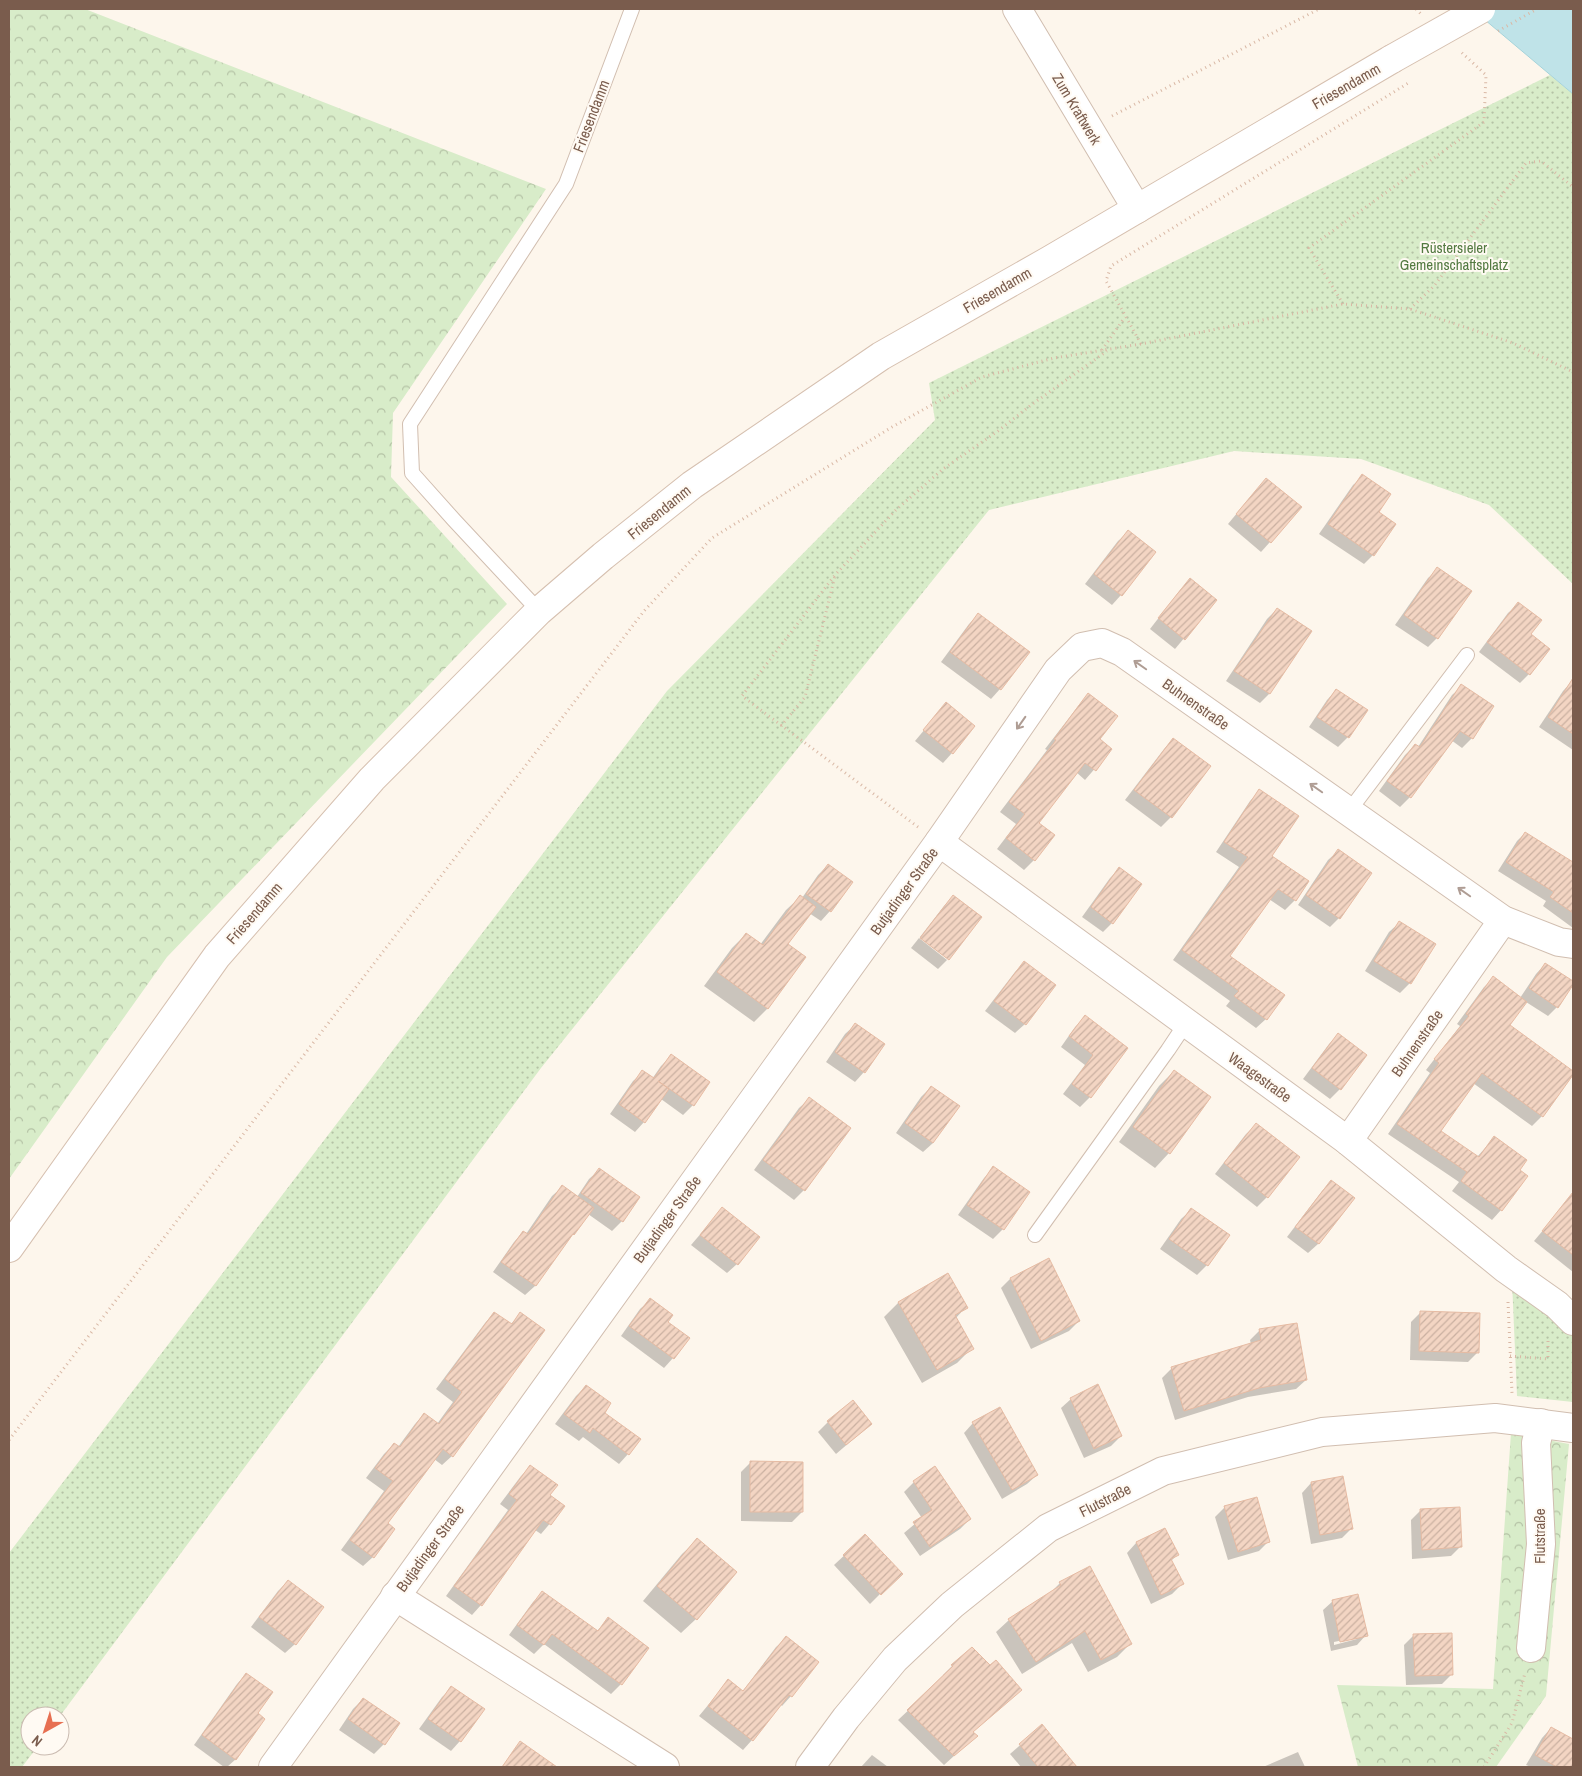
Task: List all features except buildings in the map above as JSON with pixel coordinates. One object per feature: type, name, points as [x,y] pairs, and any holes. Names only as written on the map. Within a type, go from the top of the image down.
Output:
[{"type":"street","name":"Zum Kraftwerk","points":[[1017,9],[1137,209]]},
{"type":"street","name":"Friesendamm","points":[[9,1248],[217,956],[372,779],[539,611],[603,556],[692,485],[881,356],[1050,260],[1392,59],[1481,9]]},
{"type":"street","name":"Buhnenstraße","points":[[939,842],[1058,670],[1082,647],[1102,643],[1122,652],[1503,920],[1559,942],[1573,944]]},
{"type":"street","name":"Waagestraße","points":[[939,842],[1348,1141],[1506,1269],[1557,1305],[1573,1321]]},
{"type":"street","name":"Butjadinger Straße","points":[[273,1767],[939,842]]},
{"type":"street","name":"Buhnenstraße","points":[[1348,1141],[1503,920]]},
{"type":"street","points":[[1504,1410],[1541,1423],[1573,1428]]},
{"type":"street","name":"Flutstraße","points":[[810,1767],[846,1718],[895,1659],[952,1605],[1048,1528],[1163,1471],[1322,1432],[1504,1410]]},
{"type":"street","name":"Flutstraße","points":[[1531,1648],[1541,1544],[1536,1443],[1541,1423]]},
{"type":"street","name":"Butjadinger Straße","points":[[395,1596],[665,1767]]},
{"type":"lane","name":"Friesendamm","points":[[539,611],[412,472],[410,424],[566,184],[632,9]]},
{"type":"lane","points":[[1349,811],[1467,655]]},
{"type":"lane","points":[[1034,1236],[1186,1023]]},
{"type":"path","points":[[1107,119],[1319,9]]},
{"type":"path","points":[[1416,9],[1423,15]]},
{"type":"path","points":[[1343,304],[1309,248],[1484,122],[1486,75],[1458,48]]},
{"type":"path","points":[[1140,344],[1106,282],[1111,266],[1410,82]]},
{"type":"path","points":[[1410,309],[1435,285],[1526,163],[1540,161],[1573,186]]},
{"type":"path","points":[[9,1440],[644,611],[712,538],[892,427],[982,377],[1054,358],[1109,350],[1343,304],[1410,309],[1513,343],[1573,372]]},
{"type":"path","points":[[1102,351],[1125,317]]},
{"type":"path","points":[[939,842],[742,696],[836,575],[896,510],[943,469],[998,432],[1030,405],[1109,350]]},
{"type":"path","points":[[782,726],[805,697],[836,575]]},
{"type":"path","points":[[1504,1410],[1510,1356],[1506,1269]]},
{"type":"path","points":[[1510,1356],[1548,1359],[1548,1337]]},
{"type":"path","points":[[1484,1767],[1512,1723],[1531,1648]]},
{"type":"green space","points":[[9,9],[85,9],[546,189],[393,413],[391,477],[507,604],[167,957],[9,1179]]},
{"type":"green space","name":"Rüstersieler Gemeinschaftsplatz","points":[[1550,75],[1573,94],[1573,584],[1489,505],[1361,459],[1234,451],[989,510],[541,1068],[67,1706],[20,1706],[20,1756],[30,1756],[22,1767],[9,1767],[9,1553],[667,691],[935,420],[929,383]]},
{"type":"green space","points":[[1512,1281],[1573,1328],[1573,1402],[1517,1396]]},
{"type":"green space","points":[[1511,1433],[1569,1444],[1546,1696],[1496,1767],[1358,1767],[1337,1685],[1493,1689]]},
{"type":"water","points":[[1472,9],[1573,9],[1573,94]]}]
